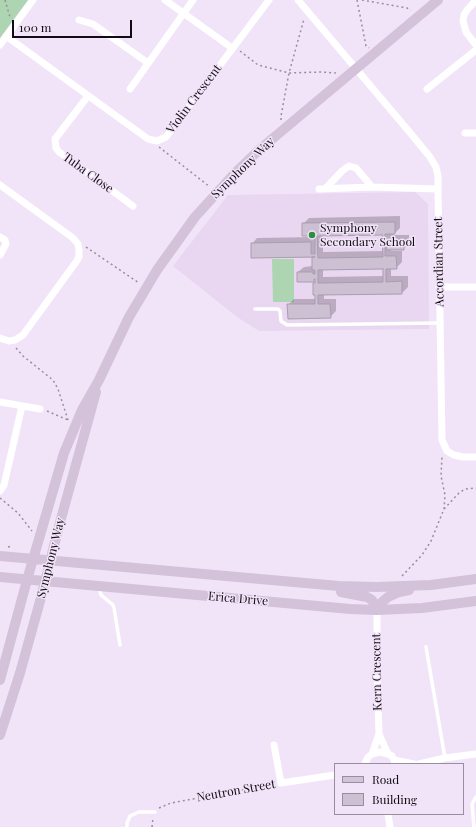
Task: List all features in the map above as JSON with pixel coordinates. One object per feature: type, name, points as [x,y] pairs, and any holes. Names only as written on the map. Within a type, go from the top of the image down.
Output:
[{"type":"main road","name":"Symphony Way","points":[[0,680],[27,580],[64,454],[82,410],[99,380],[129,317],[157,270],[195,217],[235,173],[259,150],[357,70],[438,0]]},
{"type":"main road","name":"Symphony Way","points":[[0,735],[20,673],[59,526],[92,412],[99,380]]},
{"type":"main road","name":"Erica Drive","points":[[0,556],[339,586],[377,587],[431,585],[476,579]]},
{"type":"main road","name":"Erica Drive","points":[[0,577],[325,607],[377,610],[430,608],[476,601]]},
{"type":"main road","points":[[264,579],[310,589],[362,595],[372,600],[377,610]]},
{"type":"main road","points":[[377,610],[381,603],[388,597],[399,592],[431,585]]},
{"type":"street","points":[[0,45],[33,0]]},
{"type":"street","points":[[165,0],[232,48]]},
{"type":"street","points":[[130,89],[193,0]]},
{"type":"street","name":"Violin Crescent","points":[[6,36],[148,139],[157,141],[166,137],[269,0]]},
{"type":"street","name":"Accordian Street","points":[[298,0],[433,162],[437,171],[442,440],[448,450],[454,455],[476,457]]},
{"type":"street","points":[[476,0],[467,10],[463,21],[466,32],[476,45]]},
{"type":"street","points":[[79,20],[92,24],[148,63]]},
{"type":"street","points":[[427,89],[476,50]]},
{"type":"street","name":"Tuba Close","points":[[88,96],[55,139],[56,148],[59,152],[133,206]]},
{"type":"street","points":[[465,133],[476,133]]},
{"type":"street","points":[[372,187],[356,168],[349,166],[323,188],[372,187],[438,189]]},
{"type":"street","points":[[0,185],[73,238],[78,244],[79,250],[79,257],[76,262],[22,335],[15,340],[9,341],[0,338]]},
{"type":"street","points":[[0,237],[6,244],[0,255]]},
{"type":"street","points":[[439,287],[476,287]]},
{"type":"street","points":[[0,402],[40,409]]},
{"type":"street","points":[[0,491],[4,486],[22,406]]},
{"type":"street","name":"Kern Crescent","points":[[372,754],[379,734],[377,610]]},
{"type":"street","name":"Kern Crescent","points":[[379,734],[388,754]]},
{"type":"street","points":[[274,745],[281,783]]},
{"type":"street","points":[[364,763],[372,754],[380,752],[388,754],[395,762]]},
{"type":"street","points":[[423,763],[444,758],[476,754]]},
{"type":"street","name":"Neutron Street","points":[[281,783],[334,775]]},
{"type":"street","points":[[388,815],[390,827]]},
{"type":"lane","points":[[255,309],[278,309],[280,311],[281,322],[287,325],[440,323]]},
{"type":"lane","points":[[99,587],[101,596],[113,605],[120,645]]},
{"type":"lane","points":[[426,647],[444,758]]},
{"type":"lane","points":[[474,827],[472,804],[476,797]]},
{"type":"lane","points":[[127,827],[130,816],[139,812],[154,812]]},
{"type":"path","points":[[5,0],[10,18],[17,22]]},
{"type":"path","points":[[358,0],[366,46],[369,48]]},
{"type":"path","points":[[362,0],[406,8],[413,12]]},
{"type":"path","points":[[282,122],[281,116],[289,73],[305,17]]},
{"type":"path","points":[[232,48],[240,51],[258,65],[289,73],[321,72],[338,74]]},
{"type":"path","points":[[157,146],[210,187]]},
{"type":"path","points":[[84,245],[139,283]]},
{"type":"path","points":[[15,340],[17,350],[53,380],[58,389],[69,421],[40,409]]},
{"type":"path","points":[[402,576],[422,555],[431,541],[444,509],[445,496],[441,476],[442,453]]},
{"type":"path","points":[[444,509],[459,493],[465,489],[476,488]]},
{"type":"path","points":[[0,498],[18,513],[32,532]]},
{"type":"path","name":"Neutron Street","points":[[154,812],[171,803],[281,783]]},
{"type":"path","points":[[152,827],[154,812]]},
{"type":"shaded area","name":"Symphony Secondary School","points":[[415,192],[428,204],[429,329],[259,331],[237,317],[173,266],[228,195]]},
{"type":"green space","points":[[0,0],[28,0],[0,38]]},
{"type":"green space","points":[[272,259],[294,259],[294,302],[273,302]]},
{"type":"building","points":[[395,222],[395,234],[385,234],[385,243],[386,240],[404,240],[404,250],[387,250],[385,247],[385,256],[396,256],[397,269],[386,269],[386,282],[402,281],[402,294],[318,295],[318,304],[330,304],[331,318],[288,319],[287,304],[315,304],[313,283],[315,283],[315,279],[314,282],[297,282],[297,272],[313,272],[313,274],[315,274],[315,270],[312,270],[312,257],[251,258],[251,243],[311,242],[311,254],[315,254],[315,236],[302,236],[302,223]],"holes":[[[382,235],[383,257],[318,258],[317,236]],[[383,269],[383,282],[318,283],[318,270]]]},
{"type":"place","name":"Symphony Secondary School","points":[[312,235]]}]
